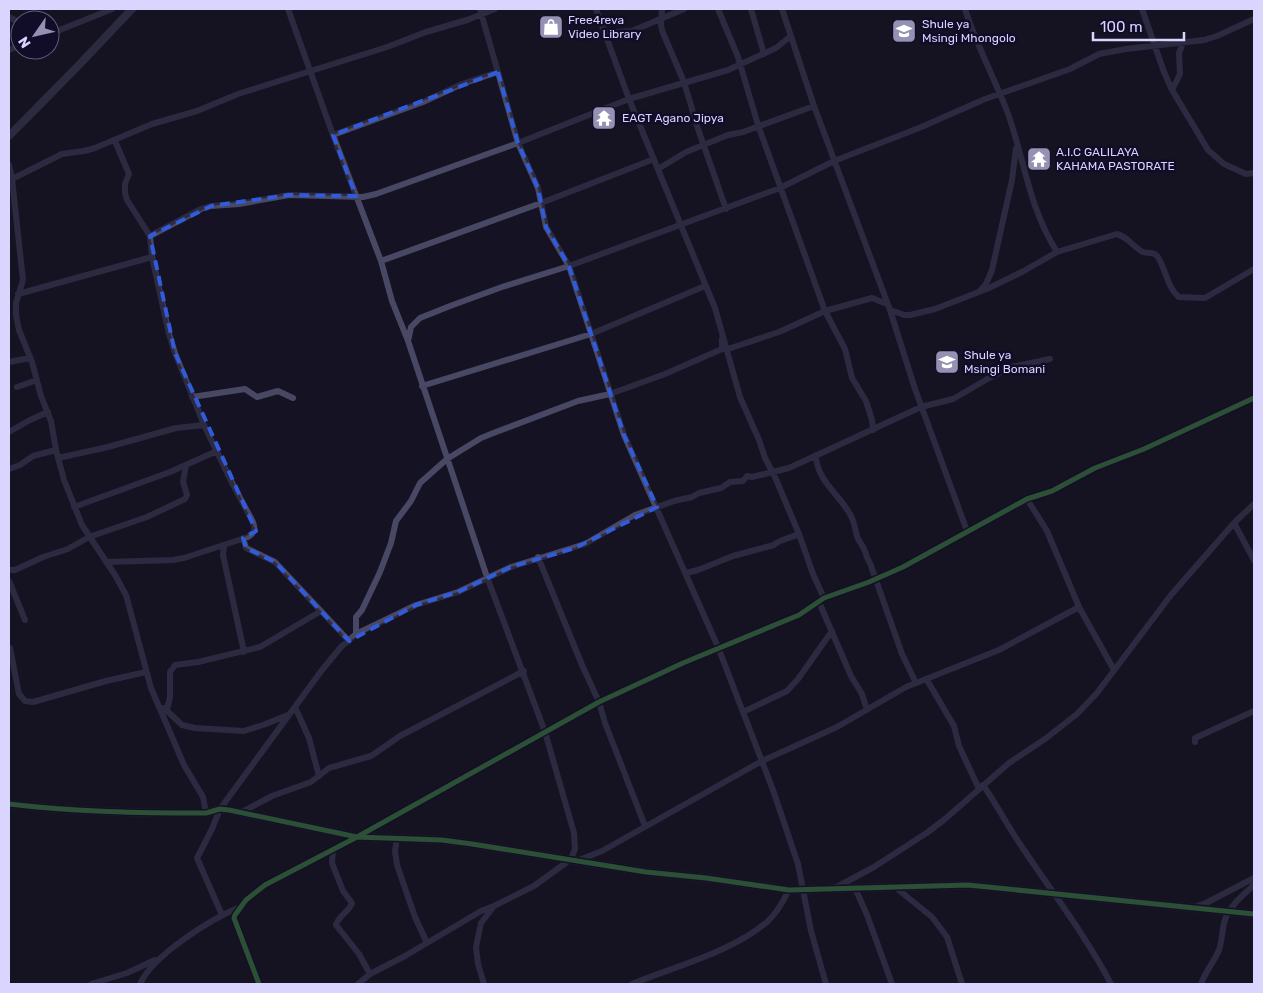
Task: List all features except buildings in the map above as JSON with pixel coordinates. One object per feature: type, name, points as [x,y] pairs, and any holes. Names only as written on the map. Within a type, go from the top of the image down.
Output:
[{"type":"street","points":[[62,29],[98,12],[112,9]]},
{"type":"street","points":[[9,136],[132,9]]},
{"type":"street","points":[[288,9],[381,261],[392,301],[408,341],[488,577],[545,732],[574,834],[575,860]]},
{"type":"street","points":[[12,178],[62,154],[84,151],[115,141],[152,124],[197,111],[246,92],[321,69],[481,11],[495,9]]},
{"type":"street","points":[[596,9],[629,99],[715,308],[740,397],[799,534],[832,631],[862,694],[867,710]]},
{"type":"street","points":[[662,9],[663,33],[684,82],[726,208]]},
{"type":"street","points":[[604,33],[632,31],[684,9]]},
{"type":"street","points":[[718,9],[740,64],[758,125],[824,311],[845,349],[852,378],[866,401],[873,430]]},
{"type":"street","points":[[751,9],[764,54]]},
{"type":"street","points":[[782,9],[814,106],[888,306],[921,407],[967,530]]},
{"type":"street","points":[[965,9],[977,44],[1012,125],[1038,217],[1057,252]]},
{"type":"street","points":[[1142,9],[1164,72],[1194,128],[1214,156],[1224,164],[1246,174],[1254,173]]},
{"type":"street","points":[[481,11],[518,143],[531,171],[546,226],[569,266],[624,435],[718,647],[774,790],[798,864],[811,931],[826,984]]},
{"type":"street","points":[[408,341],[411,327],[420,318],[502,287],[569,266],[681,226],[780,188],[834,161],[919,128],[968,106],[1070,69],[1099,54],[1156,45],[1183,43],[1217,36],[1254,19]]},
{"type":"street","points":[[150,236],[201,209],[212,206],[239,204],[289,195],[367,197],[518,143],[629,99],[728,70],[776,48],[791,36]]},
{"type":"street","points":[[1172,90],[1180,74],[1179,53],[1183,43]]},
{"type":"street","points":[[333,135],[423,102],[462,84],[498,72]]},
{"type":"street","points":[[658,169],[686,152],[728,135],[743,132],[814,106]]},
{"type":"street","points":[[106,562],[176,560],[243,538],[253,532],[254,526],[192,397],[169,334],[152,257],[150,236],[127,200],[124,188],[129,174],[115,141]]},
{"type":"street","points":[[979,292],[986,284],[992,270],[1012,180],[1016,144]]},
{"type":"street","points":[[381,261],[654,160]]},
{"type":"street","points":[[9,165],[23,280],[16,303],[19,330],[53,428],[58,458],[74,507],[89,537],[126,595],[146,672],[157,702],[184,765],[203,797],[206,813]]},
{"type":"street","points":[[728,349],[772,334],[824,311],[872,298],[904,315],[916,315],[1007,280],[1057,252],[1114,234],[1119,234],[1143,252],[1154,253],[1163,265],[1174,292],[1181,298],[1205,298],[1254,269]]},
{"type":"street","points":[[18,294],[152,257]]},
{"type":"street","points":[[422,386],[533,350],[591,334],[705,286]]},
{"type":"street","points":[[356,634],[356,617],[371,593],[383,565],[391,543],[396,520],[411,501],[420,483],[447,459],[481,438],[578,402],[610,394],[665,374],[722,349],[723,334]]},
{"type":"street","points":[[9,362],[30,358]]},
{"type":"street","points":[[222,915],[197,858],[220,809],[332,657],[356,634],[416,605],[476,585],[488,577],[538,557],[585,544],[635,514],[692,497],[699,493],[721,488],[730,482],[743,481],[747,476],[752,477],[789,468],[921,407],[953,399],[1011,368],[1050,359]]},
{"type":"street","points":[[17,388],[37,380]]},
{"type":"street","points":[[192,397],[245,390],[257,396],[278,391],[293,398]]},
{"type":"street","points":[[260,984],[234,918],[246,900],[265,886],[599,702],[718,647],[799,615],[822,600],[875,580],[903,567],[948,543],[967,530],[1027,499],[1052,491],[1095,468],[1144,450],[1254,398]]},
{"type":"street","points":[[9,432],[48,412]]},
{"type":"street","points":[[58,458],[108,448],[176,428],[204,424]]},
{"type":"street","points":[[9,469],[20,465],[33,456],[56,450]]},
{"type":"street","points":[[74,507],[118,492],[217,451]]},
{"type":"street","points":[[816,455],[818,468],[824,480],[846,507],[857,529],[856,534],[865,550],[866,559],[870,563],[902,654],[916,684]]},
{"type":"street","points":[[9,570],[15,570],[43,557],[68,549],[89,537],[174,506],[186,498],[183,482],[186,465]]},
{"type":"street","points":[[1027,499],[1047,531],[1079,607],[1114,670]]},
{"type":"street","points":[[833,889],[874,867],[928,832],[1009,763],[1051,735],[1077,714],[1097,693],[1171,596],[1234,523],[1254,504]]},
{"type":"street","points":[[1234,523],[1254,560]]},
{"type":"street","points":[[686,573],[733,556],[774,545],[799,534]]},
{"type":"street","points":[[243,538],[246,548],[275,562],[349,641]]},
{"type":"street","points":[[224,545],[223,555],[244,652]]},
{"type":"street","points":[[538,557],[599,702],[605,723],[645,826]]},
{"type":"street","points":[[9,581],[25,620]]},
{"type":"street","points":[[358,984],[370,974],[481,911],[534,886],[575,860],[602,851],[762,761],[813,739],[896,693],[999,650],[1079,607]]},
{"type":"street","points":[[166,710],[170,696],[170,672],[174,666],[260,647],[313,618],[321,611]]},
{"type":"street","points":[[742,712],[787,692],[832,631]]},
{"type":"street","points":[[10,648],[19,694],[25,701],[33,702],[106,680],[146,672]]},
{"type":"street","points":[[242,812],[272,796],[310,782],[329,768],[371,756],[408,732],[524,671]]},
{"type":"street","points":[[927,680],[954,726],[959,746],[981,787],[1055,893],[1100,964],[1110,984]]},
{"type":"street","points":[[157,702],[179,723],[185,726],[239,731],[263,725],[289,714]]},
{"type":"street","points":[[295,707],[309,738],[319,776]]},
{"type":"street","points":[[1195,742],[1195,738],[1254,711]]},
{"type":"street","points":[[9,804],[50,809],[122,813],[206,813],[220,809],[357,837],[472,844],[646,872],[706,878],[789,890],[968,885],[1254,914]]},
{"type":"street","points":[[397,838],[395,851],[397,865],[415,917],[427,943]]},
{"type":"street","points":[[333,849],[332,863],[343,891],[352,903],[348,910],[337,920],[336,925],[358,954],[370,974]]},
{"type":"street","points":[[1195,907],[1254,878]]},
{"type":"street","points":[[1201,984],[1203,977],[1219,951],[1222,942],[1223,926],[1228,911],[1254,884]]},
{"type":"street","points":[[895,887],[932,917],[947,936],[962,984]]},
{"type":"street","points":[[855,888],[867,914],[892,984]]},
{"type":"street","points":[[632,984],[701,959],[746,936],[767,922],[779,908],[789,890]]},
{"type":"street","points":[[484,984],[478,964],[476,947],[481,923],[494,906]]},
{"type":"street","points":[[140,984],[151,966],[163,956],[222,915],[240,908]]},
{"type":"street","points":[[91,984],[134,970],[163,956]]},
{"type":"highlighted area","points":[[498,72],[518,143],[538,188],[546,227],[569,266],[624,435],[657,507],[575,548],[511,567],[458,592],[416,605],[349,641],[275,562],[246,548],[243,538],[256,531],[175,353],[150,236],[211,206],[289,195],[356,196],[333,135]]},
{"type":"cycle path","points":[[259,984],[234,918],[246,900],[265,885],[357,837],[599,702],[683,663],[799,615],[824,598],[869,582],[903,567],[1027,499],[1052,491],[1095,468],[1144,449],[1254,398]]},
{"type":"cycle path","points":[[9,804],[58,809],[132,812],[206,813],[220,809],[357,837],[442,840],[646,872],[706,878],[789,890],[968,885],[1254,914]]},
{"type":"place","name":"Free4reva Video Library","points":[[551,27]]},
{"type":"place","name":"Shule ya Msingi Mhongolo","points":[[904,31]]},
{"type":"place","name":"EAGT Agano Jipya","points":[[604,118]]},
{"type":"place","name":"A.I.C GALILAYA KAHAMA PASTORATE","points":[[1039,159]]},
{"type":"place","name":"Shule ya Msingi Bomani","points":[[947,362]]}]
